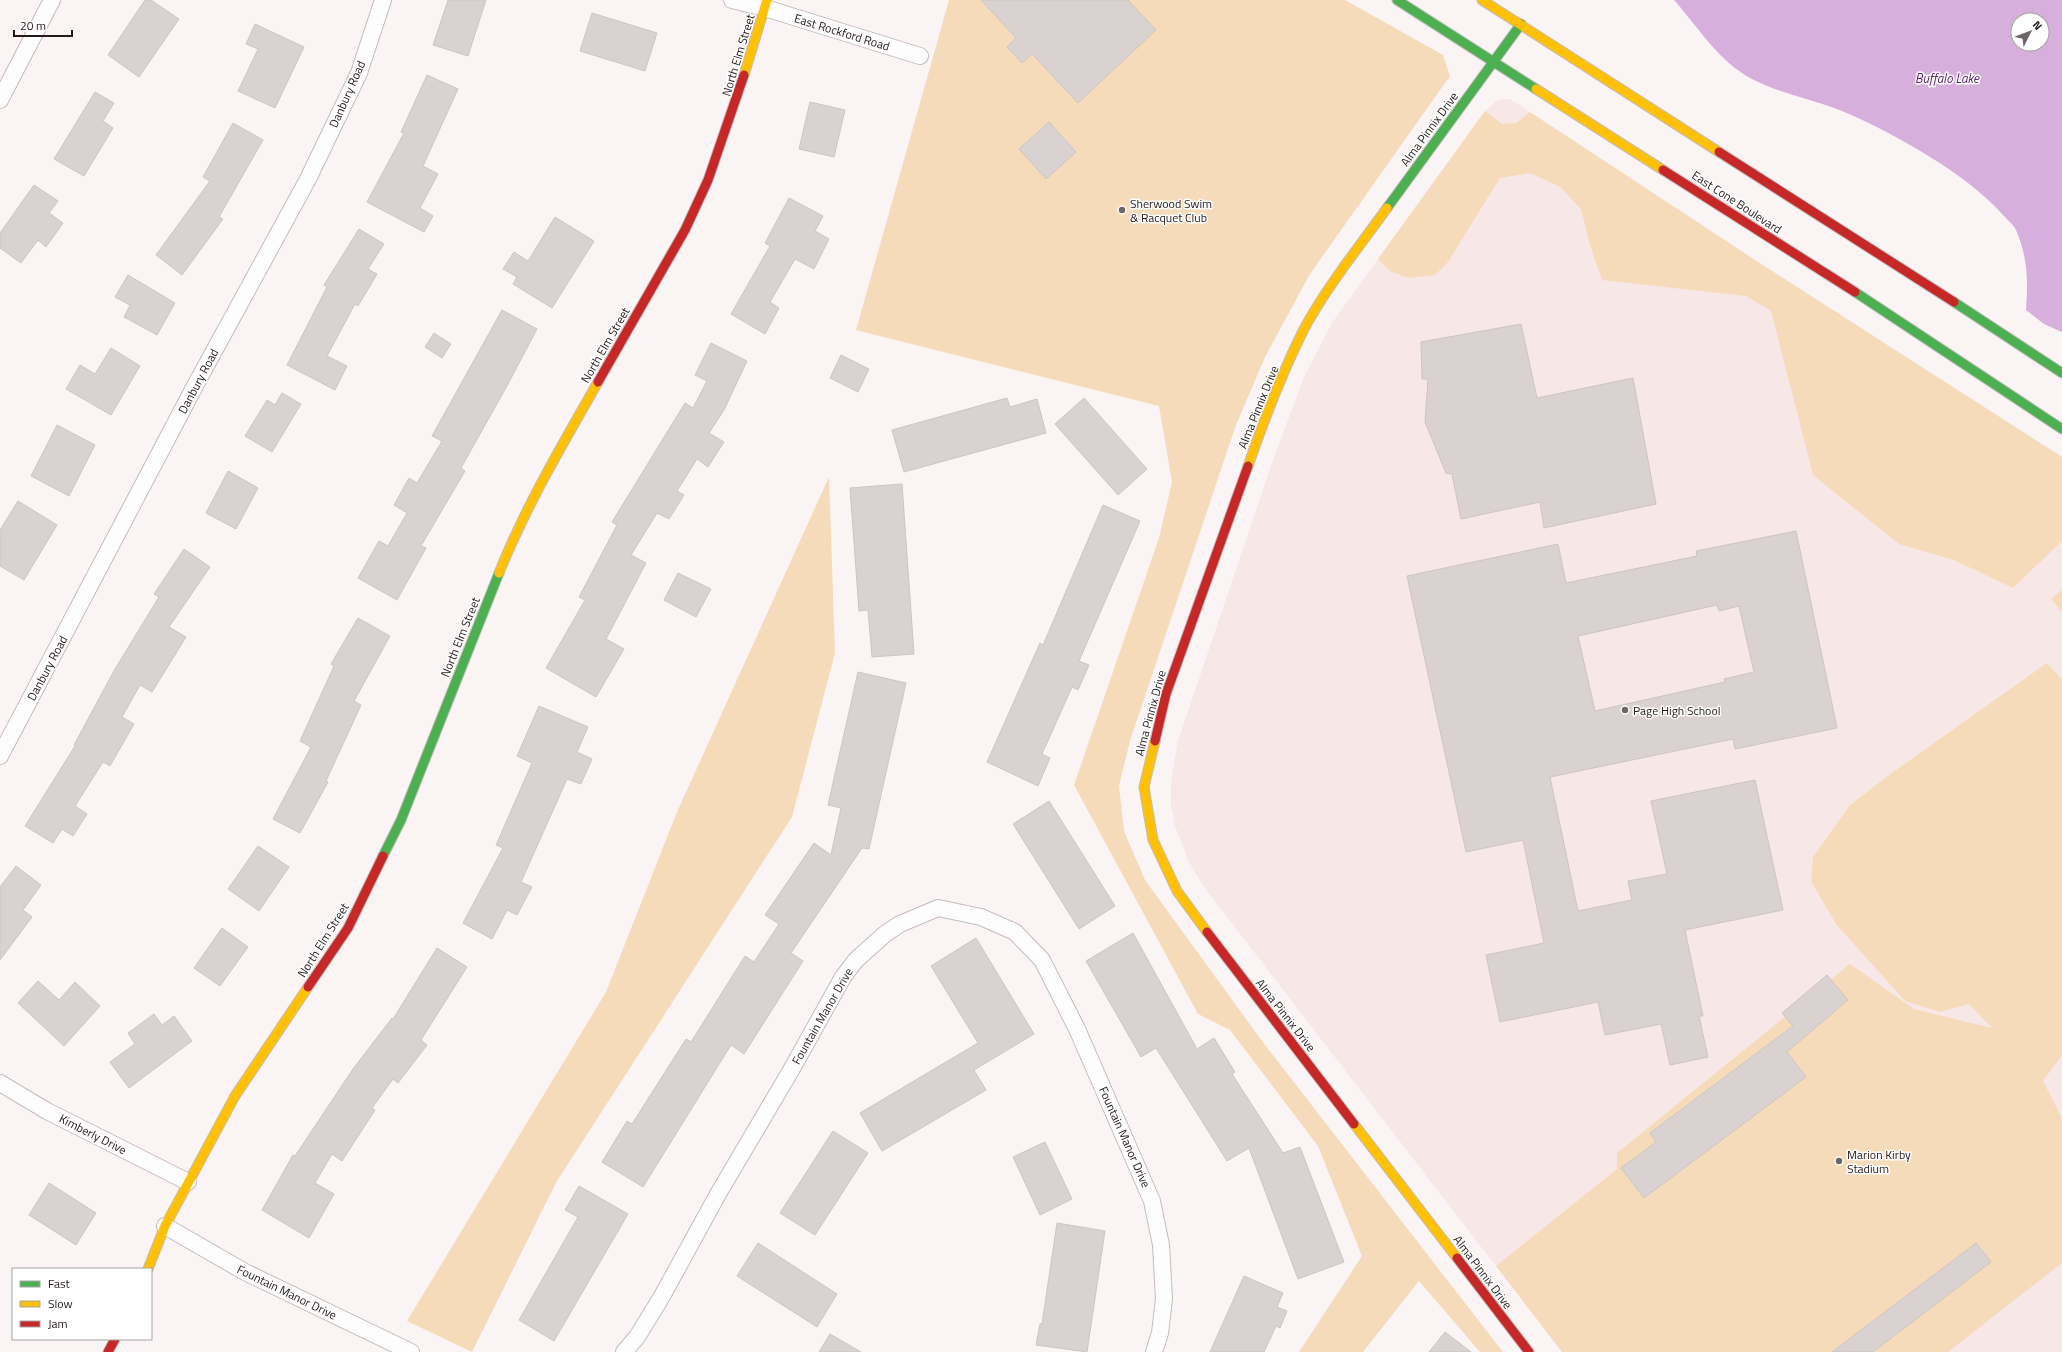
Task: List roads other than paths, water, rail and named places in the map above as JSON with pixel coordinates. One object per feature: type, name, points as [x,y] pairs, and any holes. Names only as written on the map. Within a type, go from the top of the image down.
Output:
[{"type":"main road","name":"East Cone Boulevard","points":[[1397,0],[1886,312],[2062,429]]},
{"type":"main road","points":[[1482,0],[1992,326],[2062,373]]},
{"type":"main road","name":"North Elm Street","points":[[148,1268],[165,1226],[235,1096],[351,921],[401,820],[513,538],[550,466],[685,230],[708,180],[735,105],[766,4]]},
{"type":"main road","name":"Alma Pinnix Drive","points":[[1520,24],[1339,275],[1304,330],[1272,399],[1166,694],[1144,787],[1153,840],[1178,891],[1210,936],[1529,1352]]},
{"type":"main road","points":[[108,1352],[114,1340]]},
{"type":"street","points":[[0,100],[52,0]]},
{"type":"street","name":"Danbury Road","points":[[0,756],[196,384],[308,180],[358,73],[383,0]]},
{"type":"street","name":"East Rockford Road","points":[[732,0],[766,4],[920,56]]},
{"type":"street","name":"Fountain Manor Drive","points":[[624,1352],[637,1337],[665,1293],[718,1194],[790,1072],[843,977],[856,960],[885,934],[900,924],[938,908],[981,917],[1015,932],[1042,960],[1077,1029],[1152,1201],[1161,1245],[1164,1299],[1160,1333],[1154,1352]]},
{"type":"street","name":"Kimberly Drive","points":[[0,1083],[47,1111],[188,1182]]},
{"type":"street","name":"Fountain Manor Drive","points":[[165,1226],[245,1272],[411,1352]]},
{"type":"water","name":"Buffalo Lake","points":[[1674,0],[2062,0],[2062,332],[2044,324],[2026,310],[2027,289],[2025,260],[2016,230],[1989,201],[1972,186],[1911,145],[1869,123],[1837,109],[1764,85],[1752,79],[1729,63]]},
{"type":"place","name":"Sherwood Swim & Racquet Club","points":[[1122,210]]},
{"type":"place","name":"Page High School","points":[[1625,710]]},
{"type":"place","name":"Marion Kirby Stadium","points":[[1839,1161]]}]
